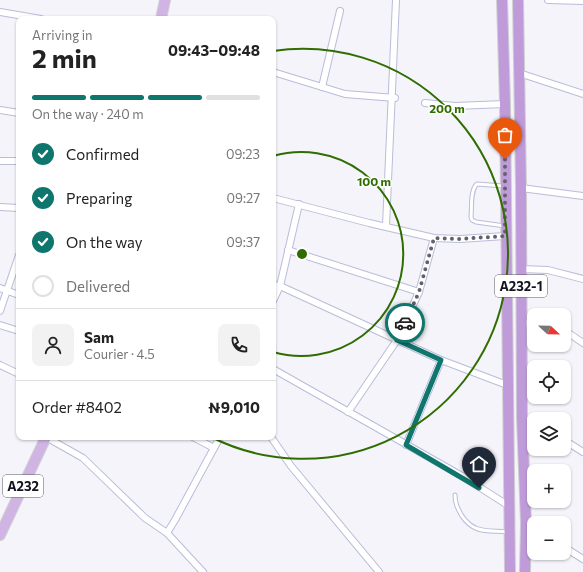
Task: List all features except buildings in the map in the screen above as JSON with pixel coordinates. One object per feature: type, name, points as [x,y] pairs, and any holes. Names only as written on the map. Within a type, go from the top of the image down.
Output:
[{"type":"highway","name":"A232-1","points":[[502,0],[505,104],[505,231],[510,572]]},
{"type":"highway","name":"A232-1","points":[[518,0],[521,188],[522,418],[529,516]]},
{"type":"highway","name":"A232-1","points":[[525,572],[527,554]]},
{"type":"main road","points":[[162,16],[165,0]]},
{"type":"main road","name":"A232","points":[[0,535],[45,440]]},
{"type":"street","points":[[386,226],[393,98],[396,0]]},
{"type":"street","points":[[548,0],[583,1]]},
{"type":"street","points":[[322,87],[340,11]]},
{"type":"street","points":[[0,12],[23,16]]},
{"type":"street","points":[[276,73],[345,94],[393,98]]},
{"type":"street","points":[[518,73],[583,94]]},
{"type":"street","points":[[425,104],[455,106],[505,104]]},
{"type":"street","points":[[0,110],[16,113]]},
{"type":"street","points":[[0,160],[16,161]]},
{"type":"street","points":[[521,188],[583,196]]},
{"type":"street","points":[[276,199],[434,238],[460,239],[505,231]]},
{"type":"street","points":[[299,204],[288,250],[276,286],[441,360],[507,385]]},
{"type":"street","points":[[0,207],[16,208]]},
{"type":"street","points":[[348,412],[397,340],[419,292],[434,238]]},
{"type":"street","points":[[288,250],[419,292]]},
{"type":"street","points":[[0,311],[16,265]]},
{"type":"street","points":[[521,269],[548,270],[583,280]]},
{"type":"street","points":[[0,288],[16,294]]},
{"type":"street","points":[[521,323],[527,323]]},
{"type":"street","points":[[0,325],[16,330]]},
{"type":"street","points":[[571,334],[583,342]]},
{"type":"street","points":[[406,445],[441,360]]},
{"type":"street","points":[[0,365],[16,373]]},
{"type":"street","points":[[276,371],[462,476],[509,506]]},
{"type":"street","points":[[522,418],[527,420]]},
{"type":"street","points":[[51,440],[82,458],[145,518],[167,532],[203,572]]},
{"type":"street","points":[[199,440],[214,448]]},
{"type":"street","points":[[167,532],[218,440]]},
{"type":"street","points":[[273,440],[291,466],[379,572]]},
{"type":"street","points":[[571,444],[583,452]]},
{"type":"street","points":[[571,551],[583,559]]},
{"type":"lane","points":[[505,186],[477,184],[474,186],[471,217],[472,220],[476,222],[505,231]]},
{"type":"lane","points":[[456,495],[455,501],[457,508],[467,523],[473,528],[480,530],[509,532]]},
{"type":"way so far","points":[[405,323],[419,292],[434,238],[460,239],[505,236],[505,159]]},
{"type":"route","points":[[405,323],[397,340],[441,360],[406,445],[462,476],[479,488]]}]
